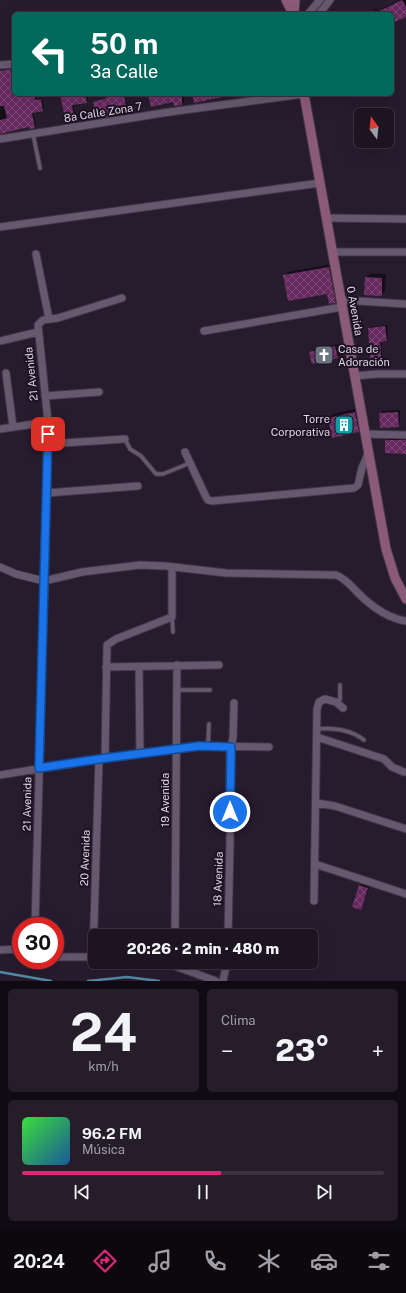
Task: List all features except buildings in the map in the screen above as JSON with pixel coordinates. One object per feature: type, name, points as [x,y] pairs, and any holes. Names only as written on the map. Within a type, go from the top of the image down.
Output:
[{"type":"street","points":[[286,0],[292,12]]},
{"type":"street","points":[[293,12],[295,0]]},
{"type":"street","points":[[310,12],[320,0]]},
{"type":"street","points":[[321,12],[330,0]]},
{"type":"street","points":[[0,65],[12,64]]},
{"type":"street","name":"8a Calle Zona 7","points":[[0,139],[290,96]]},
{"type":"street","name":"0 Avenida","points":[[304,96],[386,549],[395,578],[406,599]]},
{"type":"street","points":[[0,227],[320,183]]},
{"type":"street","points":[[327,218],[406,219]]},
{"type":"street","points":[[333,252],[406,252]]},
{"type":"street","points":[[36,254],[49,320],[122,298]]},
{"type":"street","points":[[204,330],[341,304],[406,304]]},
{"type":"street","name":"21 Avenida","points":[[35,917],[48,444],[48,422],[38,332],[39,323],[43,320],[49,320]]},
{"type":"street","points":[[0,341],[38,332]]},
{"type":"street","points":[[6,373],[14,427]]},
{"type":"street","points":[[355,376],[406,374]]},
{"type":"street","points":[[45,396],[99,392]]},
{"type":"street","points":[[0,429],[48,422]]},
{"type":"street","points":[[365,434],[406,435]]},
{"type":"street","points":[[48,444],[125,439]]},
{"type":"street","points":[[185,452],[206,497],[208,500],[212,501],[354,488],[358,485],[362,468],[368,454]]},
{"type":"street","points":[[46,493],[138,486]]},
{"type":"street","points":[[0,566],[16,574],[44,581],[82,572],[140,566],[172,567],[226,573],[336,575],[347,581],[376,609],[389,617],[406,621]]},
{"type":"street","points":[[172,567],[172,617]]},
{"type":"street","name":"20 Avenida","points":[[95,929],[106,648],[108,644],[172,617]]},
{"type":"street","name":"19 Avenida","points":[[176,929],[177,665]]},
{"type":"street","points":[[106,667],[219,665]]},
{"type":"street","points":[[139,667],[140,754]]},
{"type":"street","points":[[314,901],[317,709],[319,702],[325,699],[336,702],[344,708]]},
{"type":"street","name":"18 Avenida","points":[[228,929],[231,747],[233,738],[234,703]]},
{"type":"street","points":[[317,737],[384,759],[392,766],[404,772]]},
{"type":"street","points":[[0,775],[102,759],[208,746],[269,747]]},
{"type":"street","points":[[316,802],[335,806],[406,829]]},
{"type":"street","points":[[315,864],[406,894]]},
{"type":"street","points":[[0,950],[12,949]]},
{"type":"street","points":[[64,957],[88,957]]},
{"type":"street","points":[[187,969],[216,981]]},
{"type":"street","points":[[223,981],[226,969]]},
{"type":"lane","points":[[33,134],[40,168]]},
{"type":"lane","points":[[125,439],[130,449],[144,460],[156,474],[163,474],[190,463]]},
{"type":"lane","points":[[172,617],[173,632]]},
{"type":"lane","points":[[336,702],[340,699],[340,685]]},
{"type":"lane","points":[[177,690],[210,690]]},
{"type":"lane","points":[[208,746],[209,724]]},
{"type":"lane","points":[[317,729],[334,728],[359,736],[364,740]]},
{"type":"waterway","points":[[0,972],[51,981]]},
{"type":"waterway","points":[[88,981],[127,977],[159,981]]},
{"type":"place","name":"Casa de Adoración","points":[[324,355]]},
{"type":"place","name":"Torre Corporativa","points":[[344,425]]},
{"type":"route","points":[[48,434],[39,768],[199,746],[231,747],[230,812]]}]
